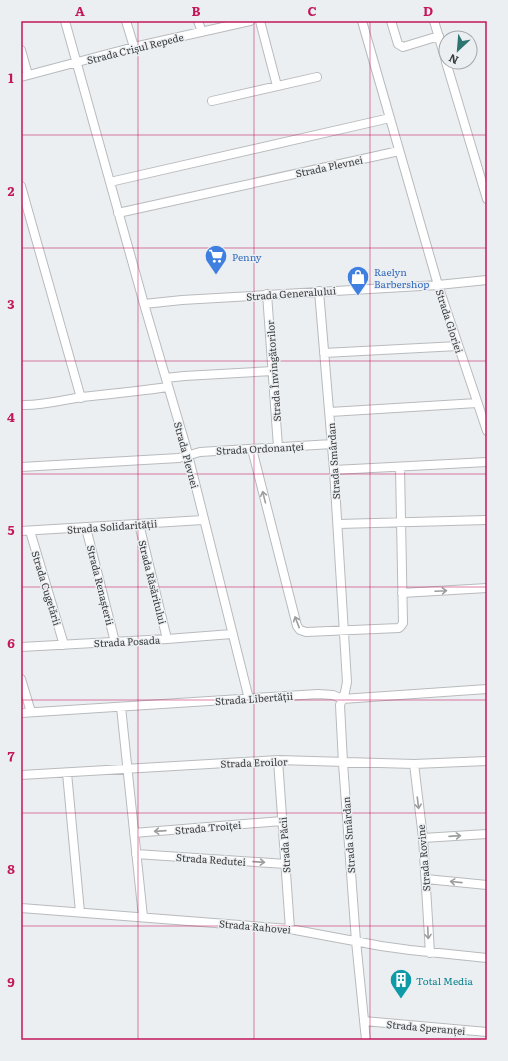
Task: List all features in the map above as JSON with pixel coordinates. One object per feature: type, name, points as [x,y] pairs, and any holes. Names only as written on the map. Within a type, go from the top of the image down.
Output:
[{"type":"street","name":"Strada Plevnei","points":[[65,21],[118,213],[188,455],[249,699]]},
{"type":"street","points":[[126,21],[134,47]]},
{"type":"street","points":[[198,21],[202,32]]},
{"type":"street","name":"Strada Crișul Repede","points":[[25,76],[134,47],[250,21]]},
{"type":"street","points":[[260,21],[277,86]]},
{"type":"street","name":"Strada Gloriei","points":[[362,21],[438,284],[487,431]]},
{"type":"street","points":[[391,21],[398,44],[403,47],[438,36],[434,21]]},
{"type":"street","points":[[21,50],[25,76]]},
{"type":"street","points":[[449,70],[487,199]]},
{"type":"street","points":[[212,100],[317,77]]},
{"type":"street","points":[[110,182],[390,118]]},
{"type":"street","name":"Strada Plevnei","points":[[118,213],[399,151]]},
{"type":"street","points":[[21,186],[81,398]]},
{"type":"street","name":"Strada Generalului","points":[[144,304],[267,294],[487,280]]},
{"type":"street","name":"Strada Smârdan","points":[[319,291],[330,412],[347,682],[340,711],[343,763],[356,941],[366,1040]]},
{"type":"street","name":"Strada Învingătorilor","points":[[267,294],[278,447]]},
{"type":"street","points":[[324,353],[458,346]]},
{"type":"street","points":[[166,378],[273,371]]},
{"type":"street","points":[[21,405],[30,406],[168,387]]},
{"type":"street","points":[[330,412],[478,403]]},
{"type":"street","name":"Strada Ordonanței","points":[[21,467],[179,458],[200,452],[332,444]]},
{"type":"street","points":[[252,449],[297,626],[300,630],[306,632],[399,628],[403,623],[400,467]]},
{"type":"street","points":[[334,470],[487,462]]},
{"type":"street","name":"Strada Solidarității","points":[[21,531],[204,520]]},
{"type":"street","points":[[338,524],[487,520]]},
{"type":"street","name":"Strada Răsăritului","points":[[139,524],[167,639]]},
{"type":"street","name":"Strada Renașterii","points":[[86,528],[115,642]]},
{"type":"street","name":"Strada Cugetării","points":[[30,531],[64,645]]},
{"type":"street","points":[[402,593],[487,588]]},
{"type":"street","name":"Strada Posada","points":[[21,647],[232,634]]},
{"type":"street","points":[[21,679],[31,712]]},
{"type":"street","name":"Strada Libertății","points":[[21,713],[318,694],[333,695],[342,699],[487,688]]},
{"type":"street","points":[[121,707],[143,918]]},
{"type":"street","name":"Strada Eroilor","points":[[21,775],[278,760],[414,764],[487,762]]},
{"type":"street","name":"Strada Păcii","points":[[278,760],[290,929]]},
{"type":"street","name":"Strada Rovine","points":[[414,764],[426,879],[430,953]]},
{"type":"street","points":[[67,773],[80,912]]},
{"type":"street","name":"Strada Troiței","points":[[134,833],[282,821]]},
{"type":"street","points":[[422,838],[487,834]]},
{"type":"street","name":"Strada Redutei","points":[[136,854],[286,864]]},
{"type":"street","points":[[426,879],[487,885]]},
{"type":"street","name":"Strada Rahovei","points":[[21,908],[290,929],[430,953],[487,958]]},
{"type":"street","name":"Strada Speranței","points":[[364,1021],[487,1032]]},
{"type":"place","name":"Penny","points":[[216,276]]},
{"type":"place","name":"Raelyn Barbershop","points":[[358,296]]},
{"type":"place","name":"Total Media","points":[[401,1000]]}]
